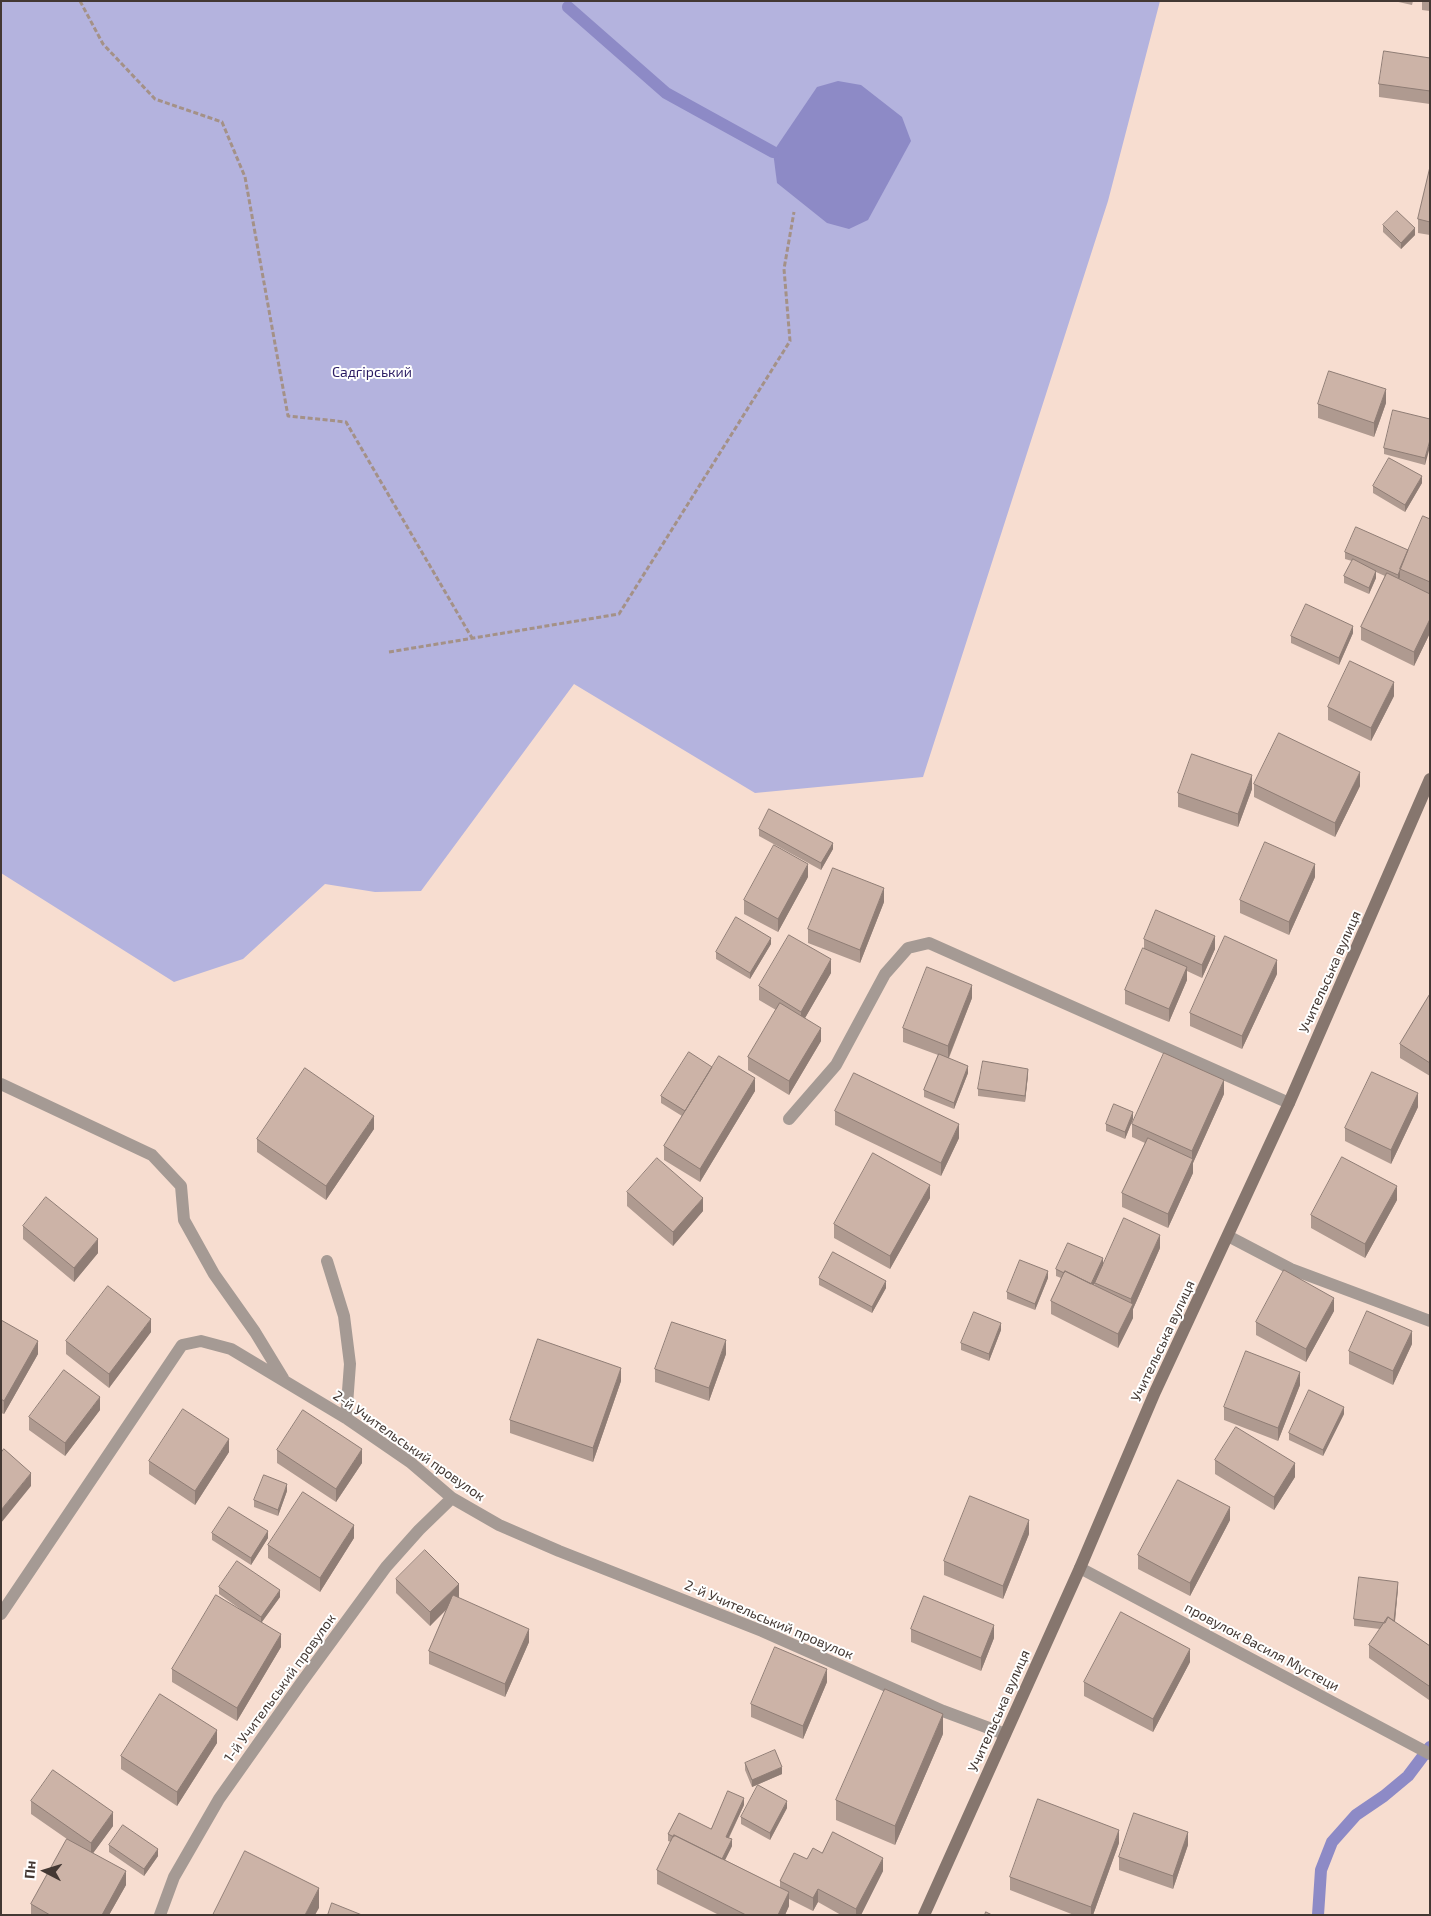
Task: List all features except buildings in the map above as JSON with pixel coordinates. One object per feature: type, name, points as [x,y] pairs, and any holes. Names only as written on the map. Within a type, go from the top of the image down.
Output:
[{"type":"main road","name":"Учительська вулиця","points":[[924,1915],[1080,1568],[1155,1392],[1289,1103],[1430,779]]},
{"type":"street","points":[[789,1119],[836,1066],[885,974],[908,948],[929,943],[1289,1103]]},
{"type":"street","points":[[1,1084],[152,1155],[181,1186],[184,1220],[214,1274],[255,1332],[284,1380]]},
{"type":"street","points":[[1228,1236],[1291,1269],[1430,1322]]},
{"type":"street","points":[[327,1261],[344,1316],[350,1364],[346,1418]]},
{"type":"street","name":"2-й Учительський провулок","points":[[1,1614],[182,1345],[201,1341],[231,1348],[346,1418],[410,1462],[452,1498],[499,1525],[558,1551],[752,1628],[943,1711],[1005,1734]]},
{"type":"street","name":"1-й Учительський провулок","points":[[160,1915],[174,1877],[230,1783],[386,1567],[419,1530],[452,1498]]},
{"type":"street","name":"провулок Василя Мустеци","points":[[1080,1568],[1430,1754]]},
{"type":"path","points":[[80,1],[103,44],[155,99],[222,122],[245,177],[288,416],[346,422],[472,638]]},
{"type":"path","points":[[389,652],[619,614],[790,341],[784,269],[794,212]]},
{"type":"green space","name":"Садгірський","points":[[1,1],[1160,1],[1108,201],[923,777],[755,793],[574,684],[421,891],[375,892],[325,884],[243,959],[174,982],[1,873]]},
{"type":"shaded area","points":[[838,81],[861,85],[902,117],[911,141],[868,220],[849,229],[827,223],[777,183],[773,152],[817,87]]},
{"type":"waterway","points":[[568,7],[666,93],[773,152]]},
{"type":"waterway","points":[[1318,1915],[1321,1870],[1332,1842],[1356,1815],[1384,1796],[1408,1776],[1430,1747]]}]
